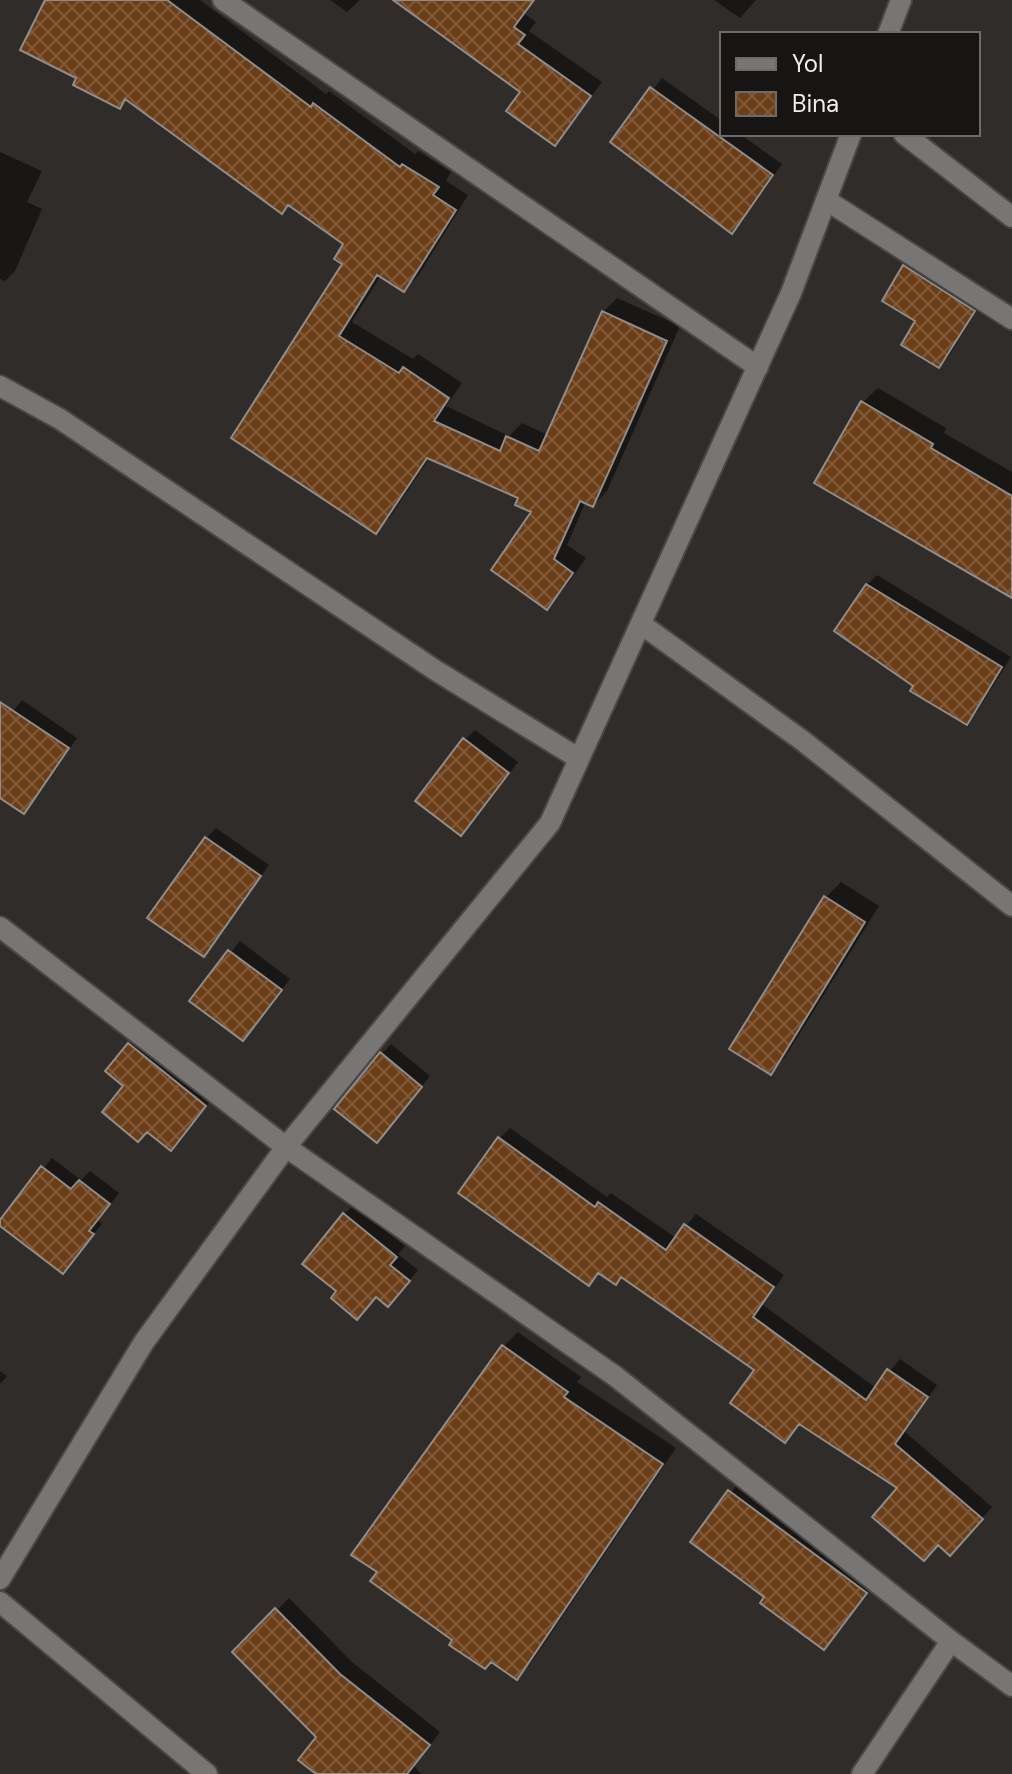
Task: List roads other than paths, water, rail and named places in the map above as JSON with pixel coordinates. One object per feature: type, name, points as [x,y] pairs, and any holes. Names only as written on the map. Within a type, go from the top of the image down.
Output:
[{"type":"street","points":[[223,0],[758,367]]},
{"type":"street","points":[[889,32],[901,0]]},
{"type":"street","points":[[0,1579],[144,1342],[286,1147],[550,823],[791,293],[850,136]]},
{"type":"street","points":[[907,136],[1012,217]]},
{"type":"street","points":[[826,200],[1012,319]]},
{"type":"street","points":[[0,386],[60,419],[435,670],[578,758]]},
{"type":"street","points":[[641,624],[803,741],[1012,906]]},
{"type":"street","points":[[0,927],[286,1147],[615,1376],[1012,1686]]},
{"type":"street","points":[[0,1602],[207,1774]]},
{"type":"street","points":[[862,1774],[951,1641]]}]
